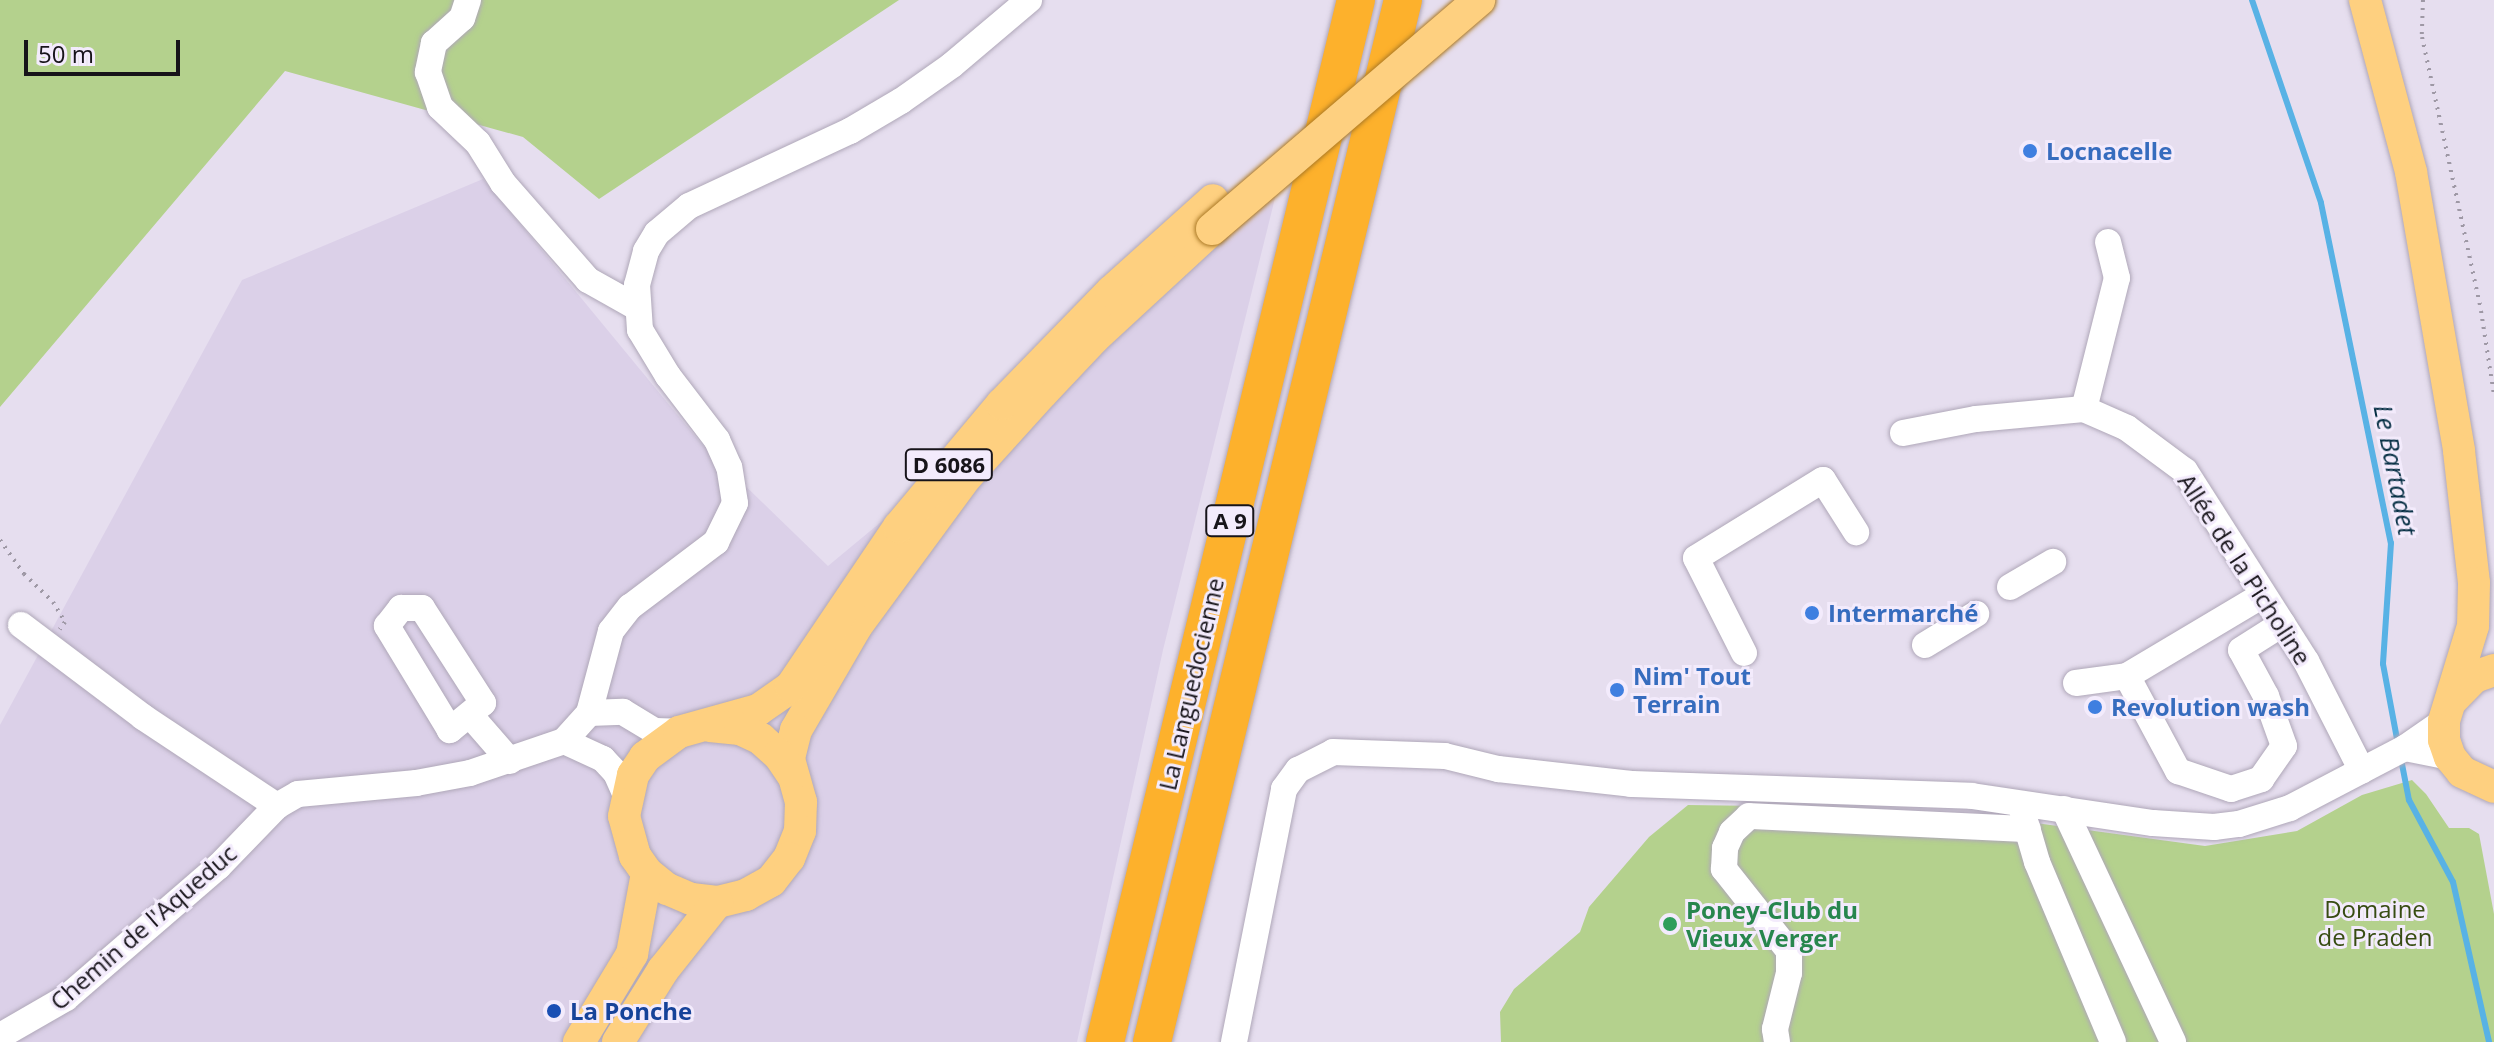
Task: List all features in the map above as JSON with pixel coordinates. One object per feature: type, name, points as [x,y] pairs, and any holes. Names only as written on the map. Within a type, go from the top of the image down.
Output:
[{"type":"highway","name":"La Languedocienne","points":[[1105,1042],[1356,0]]},
{"type":"highway","name":"La Languedocienne","points":[[1152,1042],[1403,0]]},
{"type":"main road","name":"D 6086","points":[[792,774],[790,749],[808,704],[856,627],[926,528],[1042,393],[1213,214],[1448,0]]},
{"type":"main road","name":"D 6086","points":[[689,729],[758,710],[791,687],[899,527],[982,427],[1100,303],[1479,0]]},
{"type":"main road","points":[[2347,0],[2387,156],[2448,518],[2494,619]]},
{"type":"main road","points":[[2365,0],[2411,172],[2459,451],[2472,569],[2473,626],[2446,712],[2444,740],[2450,757],[2462,772],[2489,790]]},
{"type":"main road","points":[[2446,712],[2459,688],[2474,677],[2494,670]]},
{"type":"main road","points":[[689,729],[740,729],[761,739],[779,755],[792,774],[801,802],[800,831],[789,858],[771,881],[746,895],[717,902],[691,899],[667,889],[647,873],[627,836],[626,795],[645,757],[689,729]]},
{"type":"main road","points":[[579,1042],[632,954],[647,873]]},
{"type":"main road","points":[[618,1042],[663,970],[717,902]]},
{"type":"street","points":[[468,0],[462,18],[434,43],[428,72],[440,107],[478,143],[503,183],[588,280],[638,308]]},
{"type":"street","points":[[626,795],[616,773],[603,759],[587,748],[564,741],[589,713],[611,631],[630,607],[716,542],[735,503],[734,488],[721,448],[647,346],[640,330],[640,265],[646,251],[657,233],[689,206],[850,131],[901,101],[952,65],[1029,0]]},
{"type":"street","points":[[2084,409],[2117,278],[2108,242]]},
{"type":"street","name":"Allée de la Picholine","points":[[1903,433],[1976,419],[2084,409],[2127,428],[2185,471],[2306,661],[2383,760]]},
{"type":"street","points":[[1744,653],[1696,558],[1823,480],[1856,532]]},
{"type":"street","points":[[2010,587],[2053,562]]},
{"type":"street","points":[[2076,683],[2127,676],[2263,595]]},
{"type":"street","points":[[1925,645],[1976,614]]},
{"type":"street","points":[[2127,676],[2178,771],[2231,789],[2261,779],[2284,746],[2266,696],[2241,650],[2282,624]]},
{"type":"street","points":[[21,625],[143,717],[277,806]]},
{"type":"street","points":[[589,713],[623,712],[655,731],[689,729]]},
{"type":"street","points":[[1234,1042],[1284,789],[1304,766],[1333,752],[1445,756],[1498,769],[1631,784],[1888,791],[2020,802],[2153,823],[2214,827],[2239,824],[2290,808],[2383,760],[2446,712]]},
{"type":"street","points":[[470,715],[510,761]]},
{"type":"street","name":"Chemin de l'Aqueduc","points":[[0,1036],[66,998],[218,867],[277,806],[310,792],[416,783],[510,761],[564,741]]},
{"type":"street","points":[[2383,760],[2450,757]]},
{"type":"street","points":[[2020,802],[2037,862],[2113,1042]]},
{"type":"street","points":[[2064,809],[2173,1042]]},
{"type":"street","points":[[1777,1042],[1775,1029],[1789,973],[1789,951],[1724,869],[1728,840],[1749,816],[2028,829]]},
{"type":"street","points":[[564,1042],[603,1002]]},
{"type":"path","points":[[2423,0],[2422,37],[2481,311],[2494,395]]},
{"type":"path","points":[[0,540],[65,622],[48,645]]},
{"type":"shaded area","points":[[483,179],[699,441],[828,566],[1276,194],[1163,650],[1077,1042],[0,1042],[0,725],[242,280]]},
{"type":"green space","points":[[0,0],[899,0],[599,199],[523,137],[285,71],[0,407]]},
{"type":"green space","name":"Domaine de Praden","points":[[2412,780],[2426,794],[2449,828],[2469,828],[2479,834],[2494,914],[2494,1042],[1501,1042],[1500,1012],[1514,989],[1580,932],[1589,907],[1649,837],[1688,805],[1842,807],[2007,819],[2205,846],[2297,831],[2362,795]]},
{"type":"waterway","name":"Le Bartadet","points":[[2252,0],[2321,203],[2391,543],[2383,664],[2398,744]]},
{"type":"waterway","name":"Le Bartadet","points":[[2401,759],[2409,800],[2453,882],[2489,1042]]},
{"type":"place","name":"Locnacelle","points":[[2030,151]]},
{"type":"place","name":"Intermarché","points":[[1812,613]]},
{"type":"place","name":"Nim' Tout Terrain","points":[[1617,690]]},
{"type":"place","name":"Revolution wash","points":[[2095,707]]},
{"type":"place","name":"Poney-Club du Vieux Verger","points":[[1670,924]]},
{"type":"place","name":"La Ponche","points":[[554,1011]]}]
